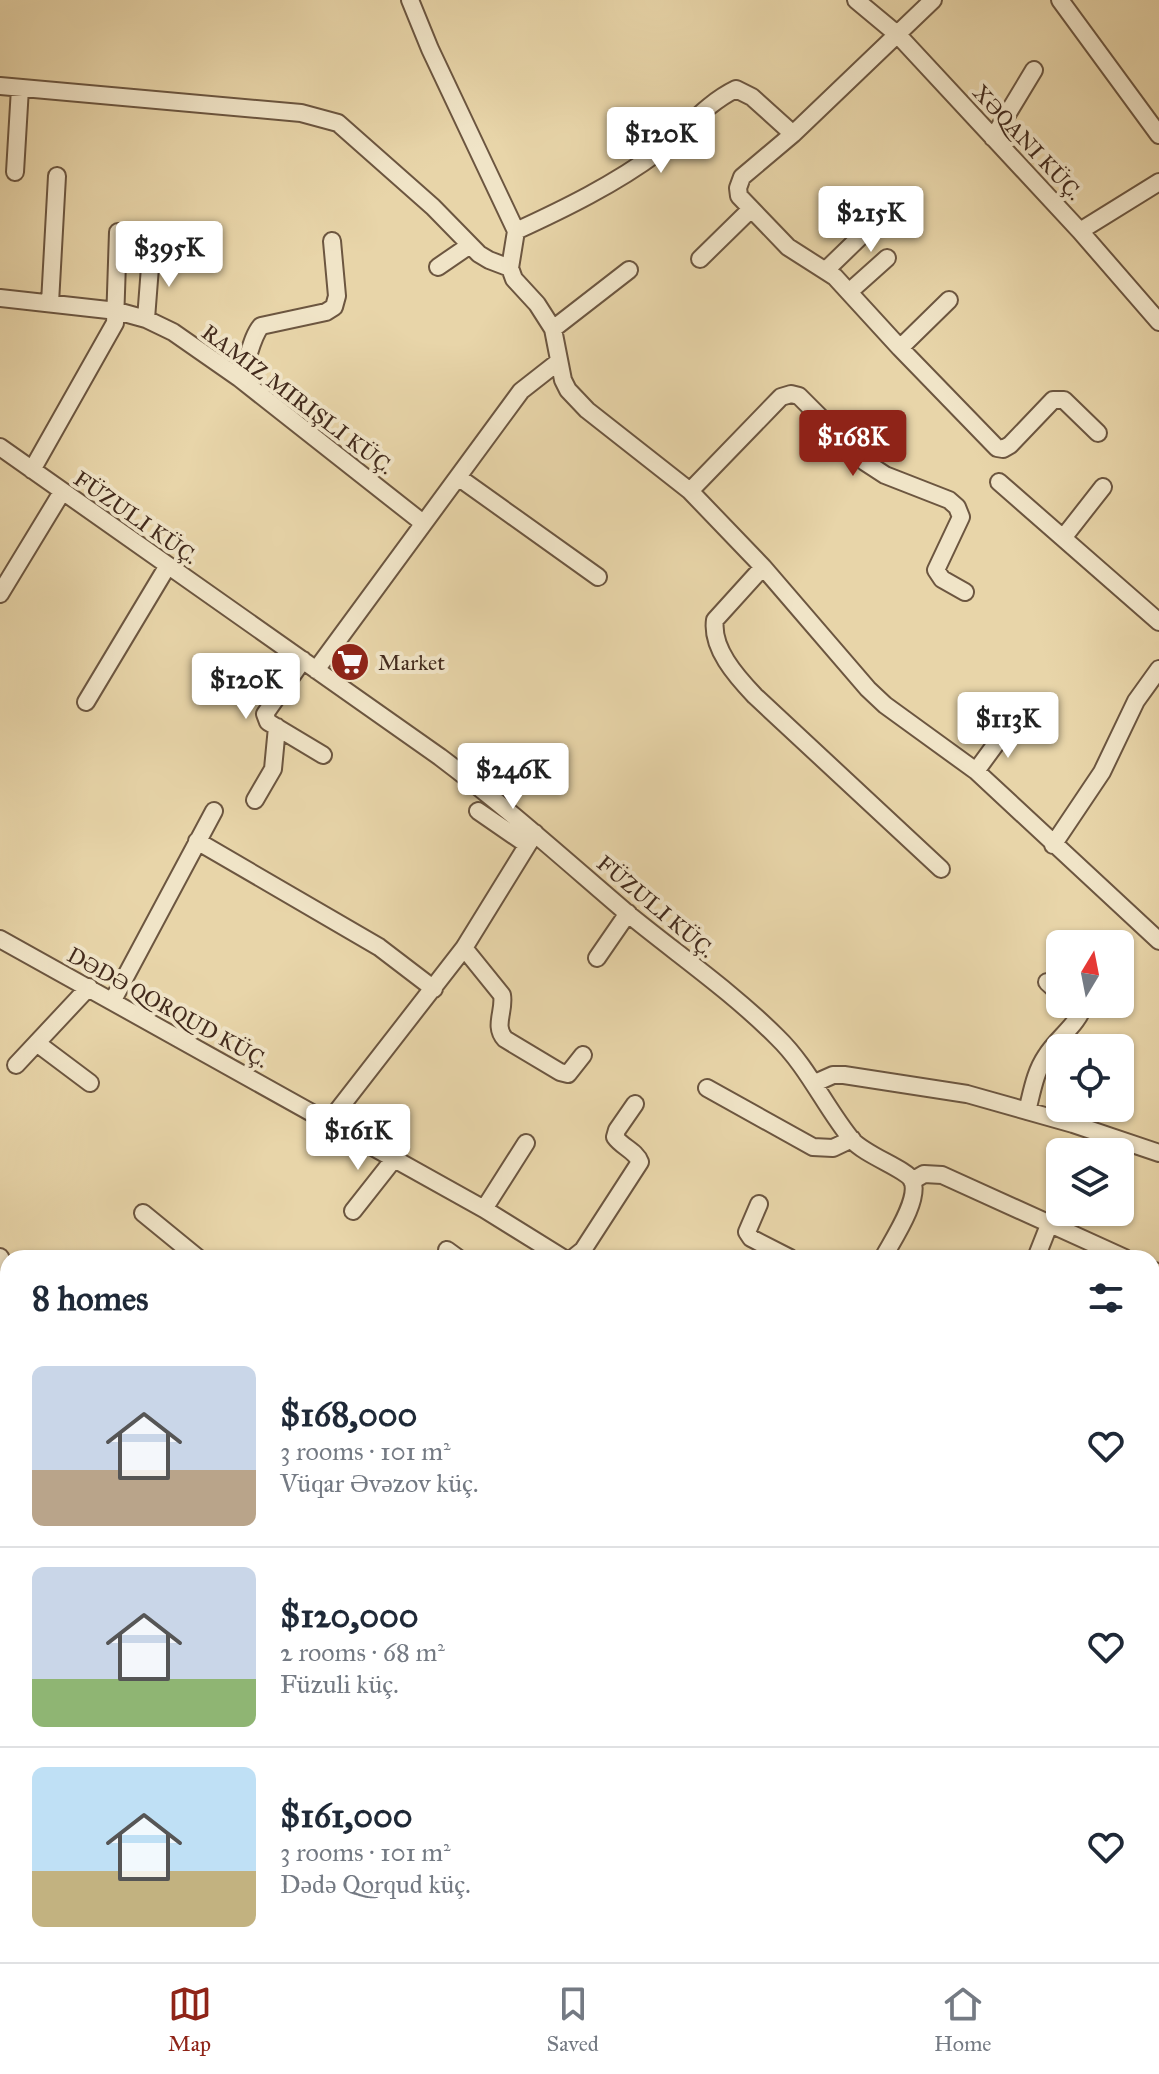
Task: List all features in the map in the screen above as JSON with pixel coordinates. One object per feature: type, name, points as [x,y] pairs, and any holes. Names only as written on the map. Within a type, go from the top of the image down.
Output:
[{"type":"street","points":[[410,0],[516,231],[510,268],[514,279],[537,304],[553,329],[563,380],[575,398],[690,491],[763,567],[885,705],[976,771],[1159,941]]},
{"type":"street","name":"XƏQANI KÜÇ.","points":[[856,0],[898,35],[1080,231],[1159,322]]},
{"type":"street","points":[[933,0],[793,134],[742,177],[739,196],[788,247],[826,270],[849,292],[997,448],[1010,445],[1053,400],[1058,399],[1064,400],[1098,433]]},
{"type":"street","points":[[1060,0],[1156,124]]},
{"type":"street","points":[[993,138],[1034,70]]},
{"type":"street","points":[[0,86],[301,113],[338,123],[433,207],[470,245],[489,260],[510,268]]},
{"type":"street","points":[[15,172],[20,88]]},
{"type":"street","points":[[516,231],[634,169],[668,144],[711,105],[736,89],[752,97],[793,134]]},
{"type":"street","points":[[651,119],[668,144]]},
{"type":"street","points":[[50,303],[57,176]]},
{"type":"street","points":[[1080,231],[1159,182]]},
{"type":"street","points":[[700,259],[751,209]]},
{"type":"street","points":[[826,270],[889,209]]},
{"type":"street","points":[[32,470],[109,336],[117,311],[118,232]]},
{"type":"street","points":[[239,378],[261,326],[326,312],[334,307],[337,296],[332,241]]},
{"type":"street","points":[[438,267],[470,245]]},
{"type":"street","points":[[146,319],[151,254]]},
{"type":"street","points":[[849,292],[887,258]]},
{"type":"street","points":[[553,329],[629,270]]},
{"type":"street","name":"RAMIZ MIRIŞLI KÜÇ.","points":[[0,298],[117,311],[146,319],[173,332],[239,378],[423,523]]},
{"type":"street","points":[[900,348],[949,300]]},
{"type":"street","points":[[323,755],[268,722],[265,714],[310,665],[423,523],[521,391],[558,362]]},
{"type":"street","points":[[690,491],[781,397],[791,394],[799,396],[865,462],[885,475],[949,500],[957,507],[961,517],[936,570],[942,579],[965,592]]},
{"type":"street","name":"FÜZULI KÜÇ.","points":[[0,447],[440,757],[531,838],[742,1005],[778,1038],[815,1083],[852,1139],[875,1158],[908,1175],[912,1181]]},
{"type":"street","points":[[458,477],[598,577]]},
{"type":"street","points":[[999,482],[1159,622]]},
{"type":"street","points":[[1063,538],[1103,487]]},
{"type":"street","points":[[0,594],[62,492]]},
{"type":"street","points":[[86,702],[167,567]]},
{"type":"street","points":[[763,567],[715,620],[715,640],[742,682],[755,696],[941,869]]},
{"type":"street","points":[[1053,845],[1102,772],[1126,720],[1154,687],[1159,669]]},
{"type":"street","points":[[976,771],[1009,726]]},
{"type":"street","points":[[255,800],[273,769],[277,727]]},
{"type":"street","points":[[113,1000],[214,811]]},
{"type":"street","points":[[328,1123],[464,948],[531,838],[478,811]]},
{"type":"street","points":[[197,841],[379,947],[434,989]]},
{"type":"street","points":[[597,958],[628,913]]},
{"type":"street","name":"DƏDƏ QORQUD KÜÇ.","points":[[0,939],[484,1209],[550,1250]]},
{"type":"street","points":[[464,948],[502,995],[504,1004],[498,1025],[499,1033],[505,1039],[568,1074],[583,1055]]},
{"type":"street","points":[[16,1065],[89,987]]},
{"type":"street","points":[[1027,1111],[1046,1055],[1071,1018]]},
{"type":"street","points":[[38,1044],[90,1083]]},
{"type":"street","points":[[815,1083],[833,1075],[900,1082],[967,1094],[1159,1153]]},
{"type":"street","points":[[707,1088],[813,1147],[833,1148],[852,1139]]},
{"type":"street","points":[[583,1250],[640,1162],[638,1156],[615,1137],[635,1104]]},
{"type":"street","points":[[484,1209],[526,1143]]},
{"type":"street","points":[[353,1211],[394,1159]]},
{"type":"street","points":[[887,1250],[913,1199],[912,1181],[924,1174],[942,1175],[1046,1224]]},
{"type":"street","points":[[759,1204],[747,1232],[751,1238],[774,1250]]},
{"type":"street","points":[[143,1213],[188,1250]]},
{"type":"street","points":[[1039,1250],[1049,1226]]},
{"type":"street","points":[[1051,1226],[1107,1250]]},
{"type":"place","name":"Market","points":[[350,662]]}]
